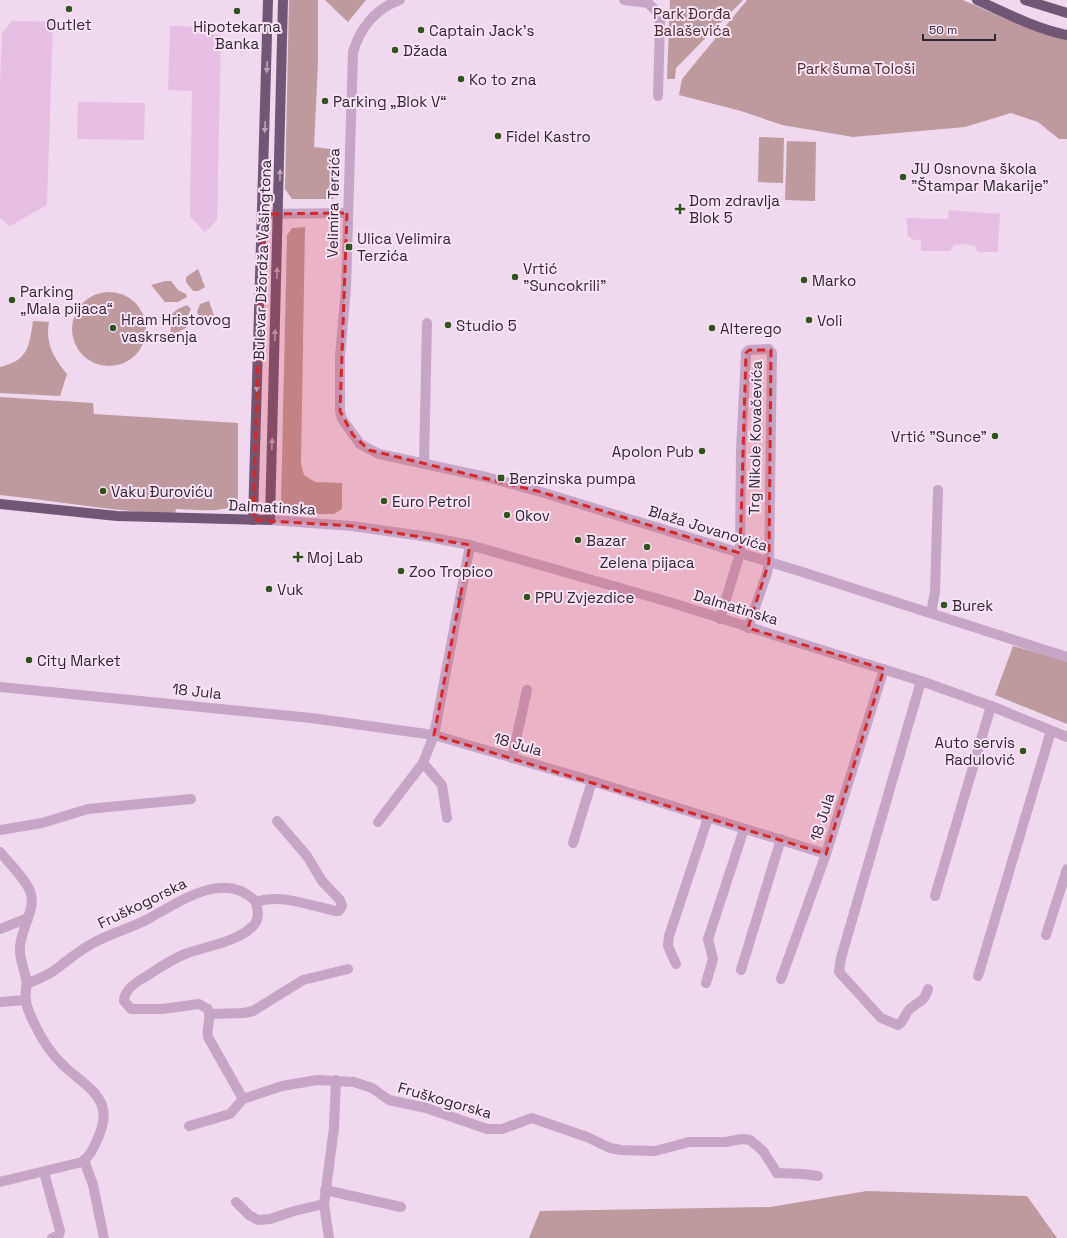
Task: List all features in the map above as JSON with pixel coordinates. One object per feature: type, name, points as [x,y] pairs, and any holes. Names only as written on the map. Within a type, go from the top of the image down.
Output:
[{"type":"main road","name":"Bulevar Džordža Vašingtona","points":[[253,520],[268,0]]},
{"type":"main road","name":"Bulevar Džordža Vašingtona","points":[[270,520],[279,214],[283,0]]},
{"type":"main road","points":[[977,0],[1017,18],[1055,32],[1067,34]]},
{"type":"main road","points":[[1025,0],[1067,13]]},
{"type":"main road","name":"Dalmatinska","points":[[0,504],[117,516],[270,520]]},
{"type":"street","name":"Velimira Terzića","points":[[347,426],[340,411],[340,366],[346,288],[347,213],[353,52],[357,38],[371,18],[390,4],[400,0]]},
{"type":"street","points":[[624,0],[648,3],[658,14],[660,21],[658,96]]},
{"type":"street","points":[[262,214],[347,213]]},
{"type":"street","points":[[424,463],[427,323]]},
{"type":"street","name":"Trg Nikole Kovačevića","points":[[740,553],[741,450],[746,353],[749,350],[769,349],[772,353],[768,562]]},
{"type":"street","name":"Blaža Jovanovića","points":[[347,426],[360,444],[368,450],[379,454],[424,463],[541,492],[740,553],[1067,657]]},
{"type":"street","points":[[931,613],[935,592],[938,490]]},
{"type":"street","name":"Dalmatinska","points":[[270,520],[352,526],[429,537],[470,545],[884,669],[991,706],[1067,737]]},
{"type":"street","points":[[378,822],[424,763],[434,735],[470,545]]},
{"type":"street","points":[[720,619],[740,553]]},
{"type":"street","points":[[748,628],[767,572],[768,562]]},
{"type":"street","name":"18 Jula","points":[[0,687],[297,717],[434,735],[592,781],[826,854],[884,669]]},
{"type":"street","points":[[921,681],[841,958],[839,972],[881,1018],[898,1025],[903,1021],[908,1011],[922,1001],[928,989]]},
{"type":"street","points":[[512,758],[527,690]]},
{"type":"street","points":[[935,896],[991,706]]},
{"type":"street","points":[[978,976],[1051,731]]},
{"type":"street","points":[[424,763],[442,785],[447,818]]},
{"type":"street","points":[[573,843],[592,781]]},
{"type":"street","points":[[0,830],[42,823],[88,809],[191,799]]},
{"type":"street","points":[[676,964],[668,946],[669,936],[708,818]]},
{"type":"street","points":[[189,1126],[230,1114],[243,1099],[208,1037],[206,1030],[210,1014],[208,1009],[198,1004],[162,1010],[131,1009],[125,1004],[124,996],[138,981],[168,962],[183,955],[231,938],[253,927],[259,915],[256,902],[263,899],[279,899],[339,911],[342,906],[340,900],[322,881],[307,856],[277,821]]},
{"type":"street","points":[[706,983],[713,959],[708,939],[744,829]]},
{"type":"street","points":[[741,970],[781,839]]},
{"type":"street","points":[[0,852],[31,892],[32,902],[20,947],[20,957],[27,984],[26,1000],[39,1033],[63,1065],[89,1086],[100,1102],[104,1118],[92,1150],[84,1160],[72,1166],[0,1182]]},
{"type":"street","points":[[781,979],[826,854]]},
{"type":"street","points":[[1046,935],[1067,869]]},
{"type":"street","name":"Fruškogorska","points":[[27,984],[51,972],[95,942],[148,919],[188,896],[207,890],[231,889],[244,892],[256,902]]},
{"type":"street","points":[[0,929],[28,918]]},
{"type":"street","points":[[210,1014],[244,1013],[252,1011],[304,980],[348,969]]},
{"type":"street","points":[[0,1002],[26,1000]]},
{"type":"street","name":"Fruškogorska","points":[[243,1099],[282,1086],[316,1080],[336,1080],[364,1085],[389,1100],[426,1108],[487,1128],[502,1130],[532,1118],[587,1137],[610,1148],[641,1152],[661,1150],[689,1142],[726,1142],[742,1139],[750,1140],[763,1151],[777,1173],[818,1176]]},
{"type":"street","points":[[329,1238],[324,1204],[334,1128],[336,1080]]},
{"type":"street","points":[[84,1160],[93,1185],[104,1238]]},
{"type":"street","points":[[44,1172],[60,1231],[59,1235],[52,1238]]},
{"type":"street","points":[[325,1190],[401,1207]]},
{"type":"street","points":[[236,1202],[249,1215],[258,1220],[270,1219],[294,1211],[324,1204]]},
{"type":"highlighted area","points":[[347,213],[340,411],[353,435],[369,450],[541,492],[740,553],[746,353],[749,350],[771,350],[769,562],[748,628],[884,669],[826,854],[434,735],[470,545],[352,526],[253,520],[262,214]]},
{"type":"green space","points":[[289,0],[318,0],[318,62],[314,147],[330,149],[340,154],[338,186],[333,199],[292,199],[285,189]]},
{"type":"green space","points":[[325,0],[366,0],[348,22]]},
{"type":"green space","name":"Park Đorđa Balaševića","points":[[670,0],[743,0],[676,68],[675,79],[667,79]]},
{"type":"green space","name":"Park šuma Tološi","points":[[747,0],[963,0],[1006,19],[1067,38],[1067,139],[1059,139],[1038,122],[1011,113],[965,127],[853,137],[782,125],[741,111],[679,95],[682,79]]},
{"type":"green space","points":[[759,137],[784,138],[783,183],[758,182]]},
{"type":"green space","points":[[787,141],[816,142],[815,201],[785,200]]},
{"type":"green space","points":[[305,227],[301,464],[304,475],[315,482],[342,483],[342,509],[334,514],[303,514],[288,511],[281,504],[287,235],[292,228]]},
{"type":"green space","points":[[198,269],[205,287],[198,291],[193,291],[186,282],[186,277]]},
{"type":"green space","points":[[171,281],[178,290],[186,294],[187,297],[178,302],[165,302],[151,285]]},
{"type":"green space","points":[[102,292],[116,292],[130,298],[140,308],[146,322],[144,343],[140,350],[130,360],[116,366],[102,366],[88,360],[78,350],[72,336],[72,322],[78,308],[88,298]]},
{"type":"green space","points":[[209,301],[216,321],[208,323],[202,322],[197,312],[200,304]]},
{"type":"green space","points":[[187,305],[191,309],[187,317],[187,327],[170,337],[171,325],[169,316],[178,309]]},
{"type":"green space","points":[[33,321],[49,322],[48,337],[52,350],[58,362],[67,374],[60,396],[0,393],[0,367],[16,361],[26,352]]},
{"type":"green space","points":[[0,397],[93,403],[94,414],[238,423],[238,501],[234,505],[219,510],[176,509],[175,514],[109,509],[0,495]]},
{"type":"green space","points":[[1013,646],[1067,661],[1067,724],[995,695]]},
{"type":"green space","points":[[867,1191],[1027,1196],[1057,1238],[529,1238],[540,1211],[770,1207]]},
{"type":"shaded area","points":[[12,21],[53,22],[47,205],[10,226],[0,218],[0,82],[2,33]]},
{"type":"shaded area","points":[[170,26],[210,27],[210,34],[221,35],[217,220],[205,232],[190,217],[192,91],[168,90]]},
{"type":"shaded area","points":[[78,102],[145,103],[144,140],[77,139]]},
{"type":"shaded area","points":[[949,210],[1000,214],[998,252],[978,252],[974,246],[963,244],[954,245],[950,251],[921,251],[921,240],[913,240],[908,236],[906,218],[948,219]]},
{"type":"place","name":"Outlet","points":[[69,9]]},
{"type":"place","name":"Hipotekarna Banka","points":[[237,11]]},
{"type":"place","name":"Captain Jack's","points":[[421,30]]},
{"type":"place","name":"Džada","points":[[395,50]]},
{"type":"place","name":"Ko to zna","points":[[461,79]]},
{"type":"place","name":"Parking „Blok V“","points":[[325,101]]},
{"type":"place","name":"Fidel Kastro","points":[[498,136]]},
{"type":"place","name":"JU Osnovna škola \"Štampar Makarije\"","points":[[903,177]]},
{"type":"place","name":"Dom zdravlja Blok 5","points":[[680,209]]},
{"type":"place","name":"Ulica Velimira Terzića","points":[[349,247]]},
{"type":"place","name":"Vrtić \"Suncokrili\"","points":[[515,277]]},
{"type":"place","name":"Marko","points":[[804,280]]},
{"type":"place","name":"Parking „Mala pijaca“","points":[[12,300]]},
{"type":"place","name":"Voli","points":[[809,320]]},
{"type":"place","name":"Studio 5","points":[[448,325]]},
{"type":"place","name":"Hram Hristovog vaskrsenja","points":[[113,328]]},
{"type":"place","name":"Alterego","points":[[712,328]]},
{"type":"place","name":"Vrtić \"Sunce\"","points":[[995,436]]},
{"type":"place","name":"Apolon Pub","points":[[702,451]]},
{"type":"place","name":"Benzinska pumpa","points":[[501,478]]},
{"type":"place","name":"Vaku Đuroviću","points":[[103,491]]},
{"type":"place","name":"Euro Petrol","points":[[384,501]]},
{"type":"place","name":"Okov","points":[[507,515]]},
{"type":"place","name":"Bazar","points":[[578,540]]},
{"type":"place","name":"Zelena pijaca","points":[[647,547]]},
{"type":"place","name":"Moj Lab","points":[[298,557]]},
{"type":"place","name":"Zoo Tropico","points":[[401,571]]},
{"type":"place","name":"Vuk","points":[[269,589]]},
{"type":"place","name":"PPU Zvjezdice","points":[[527,597]]},
{"type":"place","name":"Burek","points":[[944,605]]},
{"type":"place","name":"City Market","points":[[29,660]]},
{"type":"place","name":"Auto servis Radulović","points":[[1023,751]]}]
